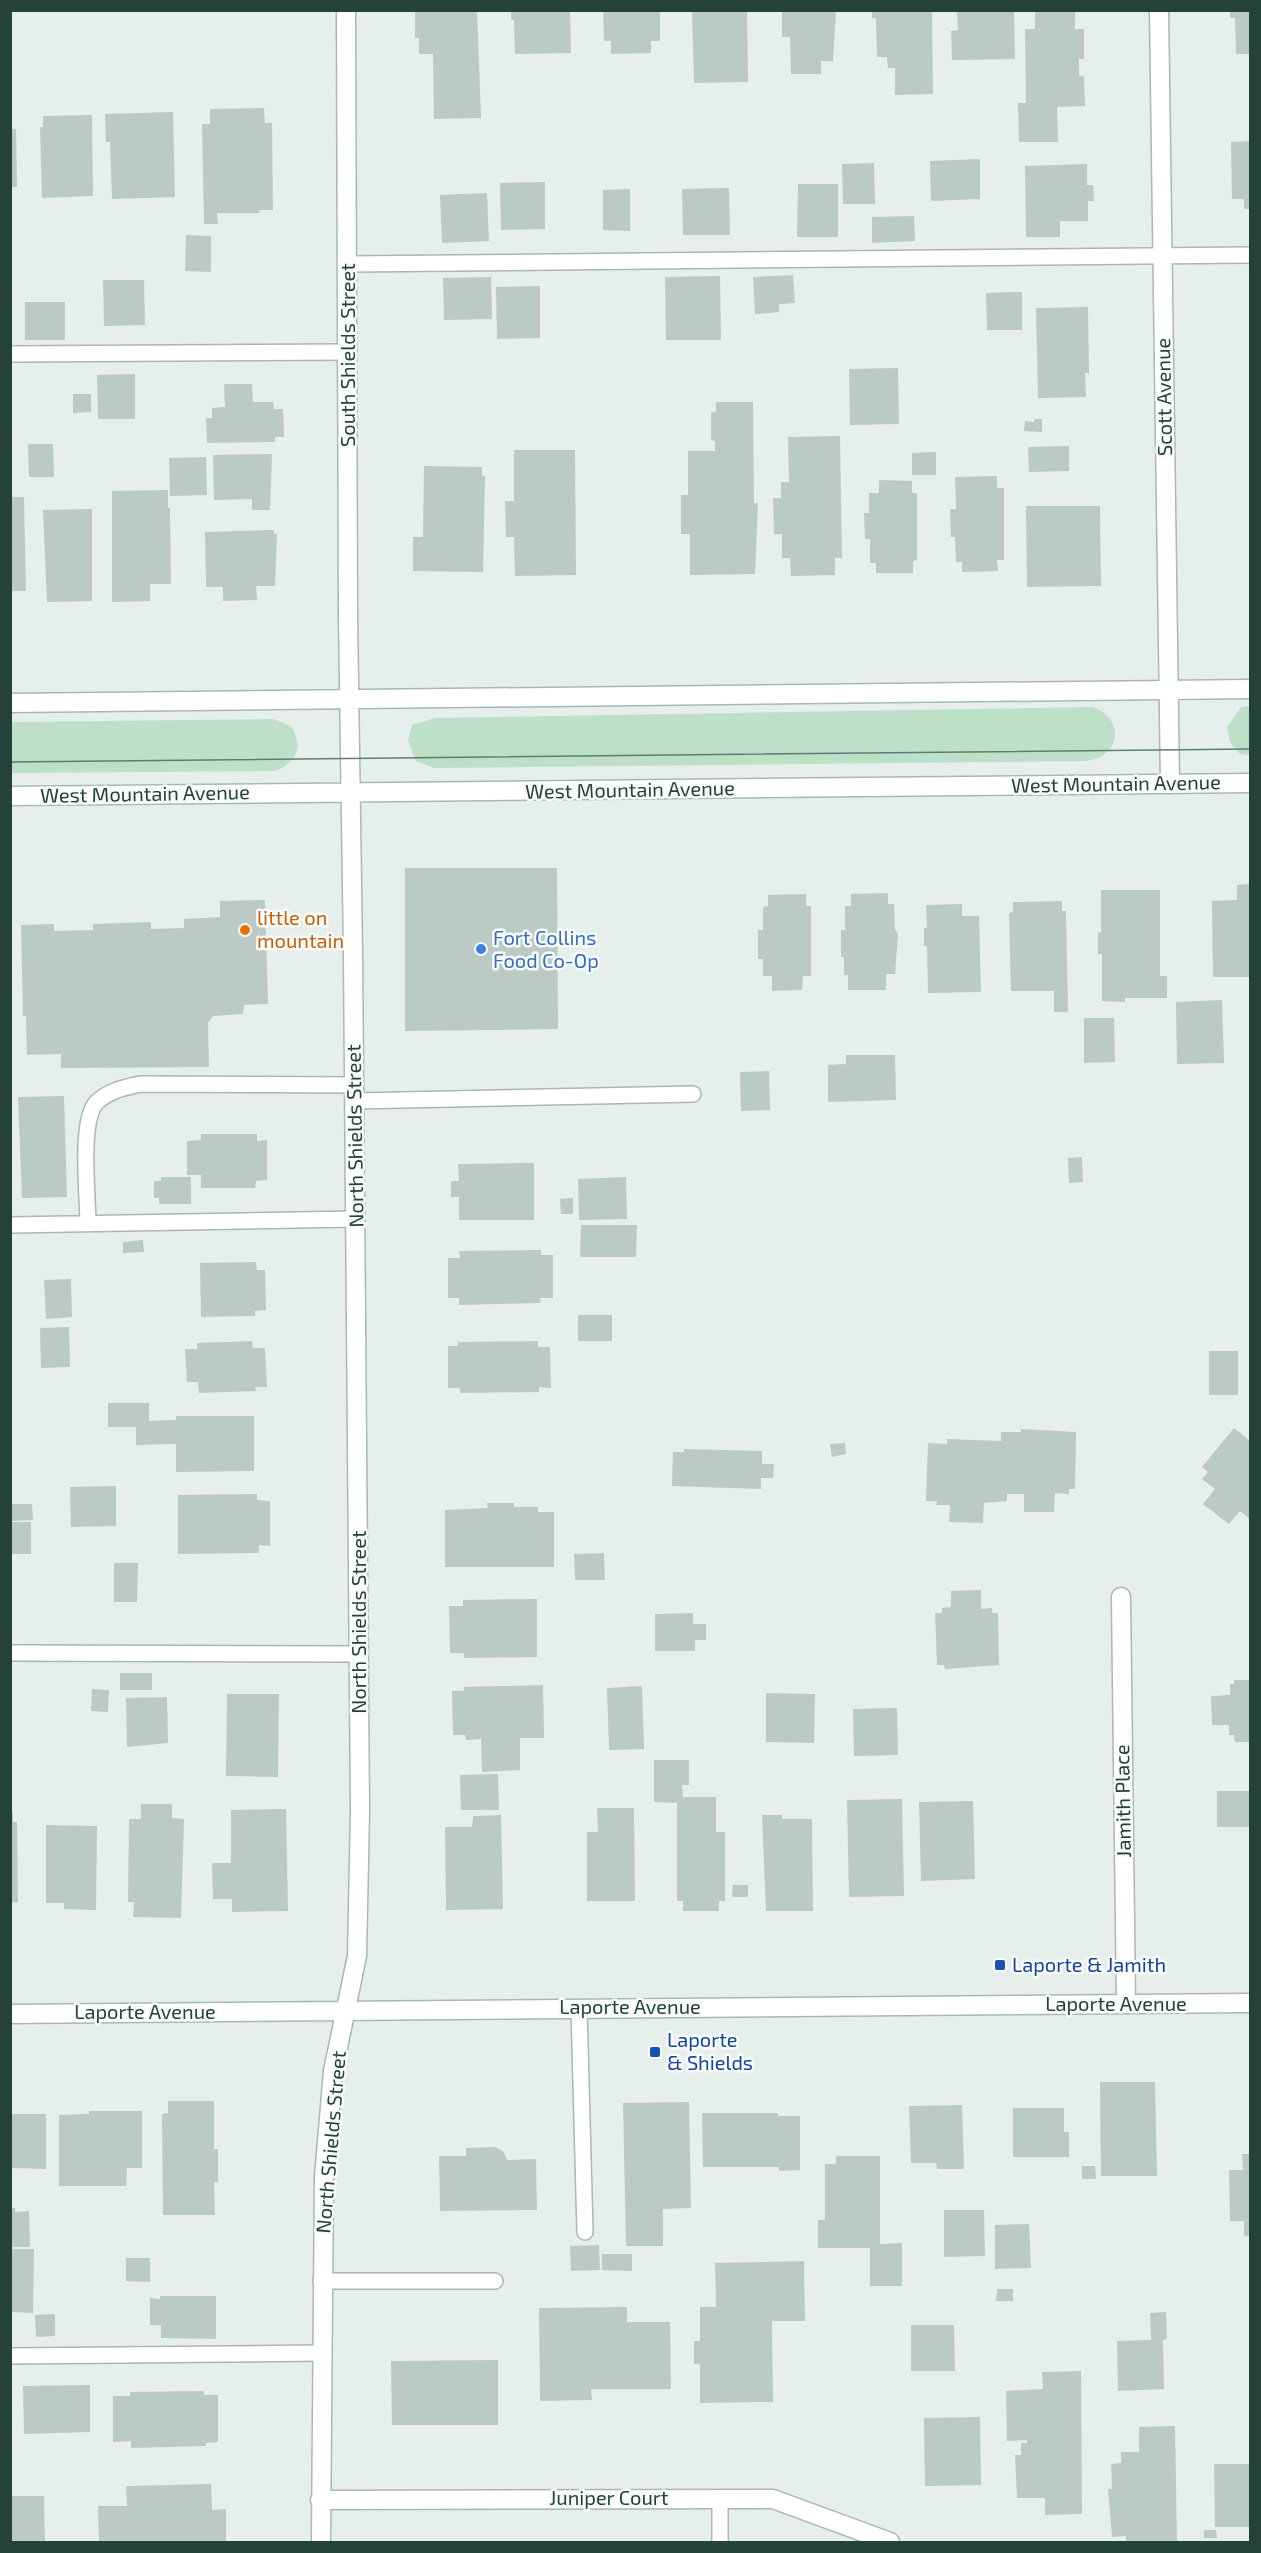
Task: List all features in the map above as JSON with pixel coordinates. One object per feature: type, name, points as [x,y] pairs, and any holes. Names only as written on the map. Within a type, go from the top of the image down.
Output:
[{"type":"street","name":"South Shields Street","points":[[346,10],[349,699]]},
{"type":"street","name":"Scott Avenue","points":[[1159,10],[1170,784]]},
{"type":"street","points":[[10,703],[1251,689]]},
{"type":"street","name":"North Shields Street","points":[[321,2542],[321,2281],[324,2177],[333,2071],[357,1956],[360,1654],[349,699]]},
{"type":"street","name":"West Mountain Avenue","points":[[10,796],[1251,783]]},
{"type":"street","name":"Jamith Place","points":[[1121,1597],[1125,2004]]},
{"type":"street","name":"Laporte Avenue","points":[[10,2013],[1251,2003]]},
{"type":"street","name":"Juniper Court","points":[[320,2500],[772,2499],[890,2542]]},
{"type":"lane","points":[[348,264],[1251,255]]},
{"type":"lane","points":[[10,354],[348,352]]},
{"type":"lane","points":[[88,1224],[88,1124],[95,1104],[113,1090],[140,1084],[354,1093],[693,1094]]},
{"type":"lane","points":[[10,1225],[356,1219]]},
{"type":"lane","points":[[10,1653],[360,1654]]},
{"type":"lane","points":[[579,2008],[585,2232]]},
{"type":"lane","points":[[321,2281],[495,2281]]},
{"type":"lane","points":[[10,2356],[321,2353]]},
{"type":"lane","points":[[720,2498],[720,2542]]},
{"type":"green space","points":[[1250,706],[1250,755],[1240,754],[1230,742],[1227,727],[1241,707]]},
{"type":"green space","points":[[1093,707],[1111,720],[1115,729],[1115,738],[1106,753],[1085,761],[434,768],[416,761],[408,741],[412,725],[435,718]]},
{"type":"green space","points":[[273,719],[291,726],[297,740],[293,759],[274,771],[11,773],[11,722]]},
{"type":"building","points":[[415,10],[477,10],[481,118],[434,119],[433,54],[419,54],[419,38],[415,38]]},
{"type":"building","points":[[511,10],[570,10],[571,53],[515,54],[514,20],[511,20]]},
{"type":"building","points":[[603,10],[660,10],[660,41],[651,41],[651,53],[611,54],[611,41],[604,41]]},
{"type":"building","points":[[692,10],[747,10],[748,82],[694,83]]},
{"type":"building","points":[[782,10],[836,10],[833,61],[821,61],[821,74],[791,74],[790,37],[782,37]]},
{"type":"building","points":[[872,10],[932,10],[933,94],[895,95],[895,68],[888,68],[887,57],[877,57],[876,18],[872,18]]},
{"type":"building","points":[[957,10],[1014,10],[1015,59],[952,60],[951,31],[958,30]]},
{"type":"building","points":[[1035,10],[1075,10],[1075,29],[1084,29],[1084,59],[1079,59],[1079,76],[1084,76],[1085,106],[1057,107],[1058,142],[1019,142],[1018,103],[1026,103],[1025,29],[1035,29]]},
{"type":"building","points":[[1230,10],[1250,10],[1250,54],[1236,54],[1235,18],[1230,18]]},
{"type":"building","points":[[264,108],[265,123],[272,123],[273,210],[259,210],[259,213],[217,213],[218,224],[204,224],[202,124],[210,124],[210,109]]},
{"type":"building","points":[[173,112],[175,197],[112,199],[110,142],[106,142],[105,114]]},
{"type":"building","points":[[92,115],[93,196],[42,198],[40,127],[43,127],[43,116]]},
{"type":"building","points":[[10,129],[16,129],[17,187],[10,187]]},
{"type":"building","points":[[1250,141],[1250,209],[1244,209],[1244,199],[1232,199],[1231,142]]},
{"type":"building","points":[[980,159],[980,199],[931,201],[930,161]]},
{"type":"building","points":[[874,163],[875,204],[843,204],[842,164]]},
{"type":"building","points":[[1087,164],[1087,185],[1093,185],[1094,201],[1088,201],[1088,221],[1060,221],[1060,237],[1026,237],[1025,166]]},
{"type":"building","points":[[545,182],[545,229],[501,230],[500,183]]},
{"type":"building","points":[[798,184],[838,184],[838,237],[797,237]]},
{"type":"building","points":[[729,188],[730,235],[683,235],[682,189]]},
{"type":"building","points":[[630,189],[630,231],[603,230],[603,190]]},
{"type":"building","points":[[487,193],[489,241],[442,243],[440,195]]},
{"type":"building","points":[[914,216],[915,241],[872,243],[872,217]]},
{"type":"building","points":[[186,235],[211,236],[211,272],[185,271]]},
{"type":"building","points":[[793,275],[795,303],[779,304],[779,312],[755,314],[753,277]]},
{"type":"building","points":[[720,276],[721,340],[666,340],[665,277]]},
{"type":"building","points":[[491,277],[492,319],[444,320],[443,278]]},
{"type":"building","points":[[103,280],[144,280],[145,325],[104,326]]},
{"type":"building","points":[[540,286],[540,338],[497,339],[496,287]]},
{"type":"building","points":[[1022,292],[1022,330],[987,330],[986,293]]},
{"type":"building","points":[[25,302],[65,302],[65,340],[25,340]]},
{"type":"building","points":[[1088,307],[1089,373],[1085,373],[1086,397],[1038,398],[1036,308]]},
{"type":"building","points":[[898,368],[899,424],[850,425],[849,369]]},
{"type":"building","points":[[135,374],[135,419],[98,419],[97,375]]},
{"type":"building","points":[[224,384],[252,384],[253,402],[273,402],[274,409],[283,409],[284,437],[275,437],[275,442],[207,443],[206,418],[212,418],[212,408],[225,407]]},
{"type":"building","points":[[73,394],[91,394],[91,412],[73,413]]},
{"type":"building","points":[[716,402],[753,402],[754,503],[758,503],[755,574],[690,575],[690,534],[681,534],[681,495],[688,495],[688,451],[715,451],[715,441],[711,440],[711,412],[716,412]]},
{"type":"building","points":[[1034,419],[1042,419],[1042,432],[1024,431],[1025,421],[1034,422]]},
{"type":"building","points":[[840,436],[842,558],[835,558],[835,575],[791,576],[790,558],[782,558],[782,534],[774,534],[773,498],[781,498],[781,482],[789,482],[788,437]]},
{"type":"building","points":[[28,444],[53,444],[54,477],[29,477]]},
{"type":"building","points":[[1069,446],[1069,471],[1029,472],[1028,447]]},
{"type":"building","points":[[514,450],[575,450],[576,575],[515,576],[514,537],[506,537],[505,501],[514,501]]},
{"type":"building","points":[[936,452],[936,475],[912,475],[912,453]]},
{"type":"building","points":[[272,454],[270,510],[252,510],[252,499],[214,500],[213,455]]},
{"type":"building","points":[[206,457],[207,495],[170,496],[169,458]]},
{"type":"building","points":[[424,466],[482,467],[482,476],[485,476],[483,572],[413,571],[413,537],[423,537]]},
{"type":"building","points":[[997,476],[997,488],[1004,488],[1004,560],[997,560],[998,571],[962,572],[962,562],[956,562],[955,537],[951,537],[950,509],[956,509],[955,477]]},
{"type":"building","points":[[879,480],[912,481],[912,493],[917,493],[917,560],[913,561],[913,573],[876,573],[876,563],[870,563],[870,539],[865,539],[864,513],[869,513],[869,493],[879,493]]},
{"type":"building","points":[[168,490],[171,584],[150,584],[150,601],[112,602],[112,491]]},
{"type":"building","points":[[10,497],[24,497],[26,591],[10,591]]},
{"type":"building","points":[[1026,506],[1100,506],[1101,586],[1027,587]]},
{"type":"building","points":[[92,509],[92,601],[47,602],[43,510]]},
{"type":"building","points":[[274,530],[274,534],[277,534],[275,586],[256,586],[257,600],[223,601],[223,587],[206,587],[205,532]]},
{"type":"building","name":"Fort Collins Food Co-Op","points":[[405,868],[557,868],[558,1029],[405,1031]]},
{"type":"building","points":[[1250,884],[1250,977],[1213,977],[1212,901],[1237,900],[1237,885]]},
{"type":"building","points":[[1101,890],[1160,890],[1160,976],[1167,976],[1167,998],[1125,998],[1125,1002],[1102,1001],[1102,954],[1098,954],[1098,932],[1101,933]]},
{"type":"building","points":[[888,893],[888,904],[894,904],[895,929],[898,934],[895,974],[886,974],[886,990],[848,990],[848,975],[844,975],[844,957],[841,957],[841,930],[845,930],[845,906],[851,906],[851,894]]},
{"type":"building","points":[[806,894],[806,906],[811,906],[811,976],[803,976],[802,990],[772,991],[772,976],[763,976],[763,959],[758,959],[758,930],[763,930],[763,907],[768,906],[768,895]]},
{"type":"building","points":[[265,900],[268,1004],[244,1005],[243,1014],[213,1016],[208,1023],[209,1067],[61,1068],[61,1054],[27,1055],[26,1016],[23,1016],[21,925],[54,924],[54,931],[93,930],[93,924],[151,922],[151,929],[184,928],[184,919],[220,917],[220,901]]},
{"type":"building","points":[[1062,901],[1062,911],[1066,911],[1068,1012],[1054,1012],[1054,991],[1011,991],[1009,913],[1013,912],[1013,902]]},
{"type":"building","points":[[962,904],[962,916],[979,916],[981,992],[928,993],[927,946],[924,946],[924,928],[927,928],[926,905]]},
{"type":"building","points":[[1222,1000],[1224,1063],[1177,1064],[1176,1002]]},
{"type":"building","points":[[1084,1018],[1114,1018],[1115,1062],[1084,1063]]},
{"type":"building","points":[[846,1055],[895,1055],[896,1100],[828,1102],[828,1065],[846,1064]]},
{"type":"building","points":[[769,1071],[770,1110],[741,1111],[740,1072]]},
{"type":"building","points":[[64,1096],[67,1197],[22,1198],[18,1097]]},
{"type":"building","points":[[201,1134],[257,1134],[257,1141],[267,1140],[267,1180],[256,1181],[255,1188],[201,1188],[201,1175],[187,1175],[187,1141],[201,1140]]},
{"type":"building","points":[[1082,1157],[1083,1182],[1069,1183],[1068,1158]]},
{"type":"building","points":[[534,1163],[534,1220],[459,1220],[459,1197],[451,1197],[451,1181],[459,1181],[458,1164]]},
{"type":"building","points":[[161,1177],[191,1177],[191,1204],[159,1204],[159,1198],[154,1198],[154,1181],[161,1181]]},
{"type":"building","points":[[626,1177],[627,1219],[579,1220],[578,1179]]},
{"type":"building","points":[[573,1198],[573,1214],[561,1214],[560,1199]]},
{"type":"building","points":[[581,1225],[637,1225],[636,1257],[580,1257]]},
{"type":"building","points":[[143,1240],[144,1252],[123,1253],[123,1242]]},
{"type":"building","points":[[541,1250],[541,1255],[553,1255],[553,1298],[540,1298],[541,1303],[459,1305],[459,1298],[448,1298],[448,1258],[460,1258],[459,1251]]},
{"type":"building","points":[[256,1262],[257,1270],[265,1270],[266,1310],[255,1311],[255,1316],[201,1317],[200,1263]]},
{"type":"building","points":[[71,1279],[72,1317],[46,1319],[44,1280]]},
{"type":"building","points":[[578,1315],[612,1315],[612,1341],[578,1341]]},
{"type":"building","points":[[69,1327],[70,1367],[41,1368],[40,1328]]},
{"type":"building","points":[[252,1341],[253,1348],[265,1348],[267,1387],[255,1387],[256,1391],[199,1393],[198,1382],[187,1382],[185,1349],[197,1349],[197,1343]]},
{"type":"building","points":[[538,1341],[538,1347],[550,1347],[551,1388],[539,1387],[539,1392],[460,1393],[460,1388],[448,1388],[448,1346],[458,1346],[458,1342]]},
{"type":"building","points":[[1209,1351],[1238,1351],[1238,1395],[1209,1395]]},
{"type":"building","points":[[108,1403],[149,1403],[149,1421],[176,1420],[176,1416],[254,1416],[254,1471],[176,1472],[176,1444],[136,1445],[136,1427],[108,1427]]},
{"type":"building","points":[[1234,1428],[1250,1441],[1250,1519],[1240,1511],[1229,1524],[1203,1504],[1215,1489],[1202,1479],[1208,1472],[1202,1467]]},
{"type":"building","points":[[1021,1429],[1076,1432],[1075,1489],[1069,1489],[1069,1494],[1055,1493],[1054,1512],[1024,1512],[1024,1494],[1007,1494],[1007,1501],[984,1503],[983,1523],[949,1522],[950,1505],[936,1505],[937,1501],[926,1501],[928,1443],[947,1444],[947,1439],[1001,1441],[1001,1432],[1021,1432]]},
{"type":"building","points":[[845,1443],[846,1454],[832,1457],[830,1444]]},
{"type":"building","points":[[684,1449],[762,1451],[762,1464],[774,1464],[773,1478],[761,1478],[761,1489],[672,1486],[673,1452],[684,1452]]},
{"type":"building","points":[[116,1486],[116,1526],[71,1527],[70,1487]]},
{"type":"building","points":[[257,1494],[257,1500],[270,1501],[270,1546],[259,1545],[259,1553],[178,1554],[178,1495]]},
{"type":"building","points":[[487,1503],[514,1503],[514,1507],[538,1507],[538,1512],[554,1512],[554,1567],[445,1567],[445,1510],[488,1508]]},
{"type":"building","points":[[11,1504],[32,1504],[33,1520],[11,1521]]},
{"type":"building","points":[[10,1522],[31,1522],[31,1554],[10,1554]]},
{"type":"building","points":[[604,1553],[605,1580],[575,1580],[574,1554]]},
{"type":"building","points":[[114,1563],[138,1563],[137,1602],[114,1602]]},
{"type":"building","points":[[981,1590],[981,1609],[992,1608],[992,1613],[998,1613],[999,1665],[945,1669],[944,1665],[937,1665],[935,1613],[942,1613],[942,1608],[951,1607],[951,1591]]},
{"type":"building","points":[[537,1599],[537,1657],[464,1658],[464,1653],[450,1653],[449,1606],[463,1606],[463,1600]]},
{"type":"building","points":[[693,1613],[693,1624],[706,1624],[706,1640],[695,1640],[695,1651],[655,1651],[655,1614]]},
{"type":"building","points":[[120,1673],[152,1673],[152,1690],[120,1690]]},
{"type":"building","points":[[1234,1680],[1250,1680],[1250,1742],[1235,1742],[1234,1735],[1229,1735],[1229,1725],[1212,1725],[1211,1696],[1230,1695],[1230,1684],[1234,1684]]},
{"type":"building","points":[[543,1685],[544,1738],[520,1738],[520,1770],[482,1772],[481,1739],[466,1740],[465,1735],[453,1735],[452,1691],[464,1691],[464,1687]]},
{"type":"building","points":[[642,1686],[644,1749],[609,1750],[607,1688]]},
{"type":"building","points":[[92,1689],[109,1690],[108,1712],[91,1711]]},
{"type":"building","points":[[766,1693],[815,1694],[814,1743],[766,1742]]},
{"type":"building","points":[[227,1694],[279,1694],[278,1777],[226,1776]]},
{"type":"building","points":[[167,1697],[168,1743],[127,1747],[126,1698]]},
{"type":"building","points":[[897,1708],[898,1755],[854,1756],[853,1709]]},
{"type":"building","points":[[654,1760],[689,1760],[689,1785],[682,1785],[683,1797],[716,1797],[716,1832],[725,1832],[725,1901],[719,1901],[719,1911],[683,1911],[683,1901],[677,1901],[677,1803],[654,1802]]},
{"type":"building","points":[[498,1774],[499,1810],[461,1810],[460,1775]]},
{"type":"building","points":[[1217,1791],[1250,1791],[1250,1827],[1217,1827]]},
{"type":"building","points":[[902,1799],[904,1896],[849,1897],[847,1800]]},
{"type":"building","points":[[973,1801],[975,1879],[921,1881],[919,1802]]},
{"type":"building","points":[[141,1804],[172,1804],[172,1818],[184,1819],[181,1918],[133,1917],[134,1902],[128,1902],[129,1819],[141,1819]]},
{"type":"building","points":[[597,1808],[634,1808],[635,1901],[587,1901],[587,1832],[598,1832]]},
{"type":"building","points":[[286,1809],[288,1911],[232,1912],[232,1899],[213,1899],[212,1863],[231,1863],[231,1810]]},
{"type":"building","points":[[10,1812],[13,1812],[13,1822],[17,1822],[18,1902],[10,1903]]},
{"type":"building","points":[[501,1815],[503,1909],[446,1910],[445,1827],[472,1827],[473,1816]]},
{"type":"building","points":[[762,1815],[782,1815],[782,1819],[812,1819],[813,1911],[766,1911]]},
{"type":"building","points":[[46,1825],[97,1826],[96,1910],[64,1909],[64,1903],[46,1903]]},
{"type":"building","points":[[733,1885],[748,1885],[748,1897],[732,1897]]},
{"type":"building","points":[[1100,2082],[1155,2082],[1157,2176],[1101,2176]]},
{"type":"building","points":[[168,2101],[214,2101],[214,2149],[218,2149],[218,2182],[214,2182],[215,2215],[163,2215],[162,2114],[168,2113]]},
{"type":"building","points":[[689,2102],[691,2208],[663,2209],[663,2246],[626,2246],[623,2103]]},
{"type":"building","points":[[962,2105],[964,2169],[937,2169],[936,2163],[911,2163],[909,2106]]},
{"type":"building","points":[[1013,2108],[1064,2108],[1064,2132],[1069,2132],[1069,2157],[1013,2157]]},
{"type":"building","points":[[89,2111],[142,2111],[142,2168],[127,2168],[126,2186],[59,2186],[59,2115],[89,2114]]},
{"type":"building","points":[[702,2113],[778,2113],[778,2116],[800,2116],[800,2170],[779,2171],[779,2167],[703,2167]]},
{"type":"building","points":[[10,2114],[46,2114],[46,2169],[10,2168]]},
{"type":"building","points":[[495,2147],[503,2151],[507,2160],[536,2159],[537,2210],[440,2211],[439,2156],[466,2156],[466,2148]]},
{"type":"building","points":[[1242,2154],[1250,2154],[1250,2236],[1244,2236],[1244,2221],[1230,2221],[1229,2170],[1243,2170]]},
{"type":"building","points":[[836,2156],[880,2156],[880,2244],[902,2243],[902,2286],[870,2286],[870,2248],[818,2248],[818,2220],[825,2220],[825,2164],[836,2164]]},
{"type":"building","points":[[1082,2166],[1095,2166],[1096,2179],[1082,2179]]},
{"type":"building","points":[[10,2208],[15,2208],[15,2212],[29,2211],[30,2247],[10,2247]]},
{"type":"building","points":[[944,2210],[984,2210],[985,2256],[944,2257]]},
{"type":"building","points":[[1029,2224],[1031,2268],[995,2269],[995,2225]]},
{"type":"building","points":[[599,2245],[600,2270],[571,2271],[570,2246]]},
{"type":"building","points":[[10,2249],[34,2249],[33,2313],[10,2312]]},
{"type":"building","points":[[602,2254],[632,2254],[632,2271],[602,2270]]},
{"type":"building","points":[[126,2258],[150,2258],[150,2282],[126,2281]]},
{"type":"building","points":[[804,2261],[805,2321],[772,2321],[773,2402],[700,2403],[700,2364],[694,2364],[694,2341],[700,2341],[700,2307],[716,2307],[715,2263]]},
{"type":"building","points":[[997,2289],[1013,2289],[1013,2301],[996,2301]]},
{"type":"building","points":[[160,2296],[216,2296],[216,2339],[161,2338],[161,2325],[150,2325],[150,2298],[160,2299]]},
{"type":"building","points":[[627,2307],[627,2322],[670,2322],[671,2389],[591,2389],[592,2400],[540,2401],[539,2308]]},
{"type":"building","points":[[1166,2312],[1167,2339],[1163,2340],[1164,2389],[1118,2391],[1117,2341],[1151,2340],[1150,2313]]},
{"type":"building","points":[[55,2314],[55,2336],[36,2337],[35,2315]]},
{"type":"building","points":[[911,2325],[954,2325],[955,2371],[911,2371]]},
{"type":"building","points":[[498,2360],[498,2425],[392,2425],[391,2361]]},
{"type":"building","points":[[1081,2371],[1082,2514],[1045,2515],[1045,2498],[1017,2498],[1015,2455],[1021,2455],[1021,2443],[1027,2443],[1027,2440],[1007,2441],[1006,2391],[1043,2389],[1042,2372]]},
{"type":"building","points":[[90,2385],[90,2432],[24,2434],[23,2386]]},
{"type":"building","points":[[204,2391],[204,2395],[218,2395],[218,2442],[206,2443],[206,2446],[131,2448],[131,2441],[113,2442],[113,2396],[130,2396],[130,2392]]},
{"type":"building","points":[[980,2417],[981,2485],[925,2486],[924,2418]]},
{"type":"building","points":[[1175,2426],[1177,2542],[1126,2542],[1126,2536],[1112,2537],[1108,2489],[1112,2489],[1111,2464],[1121,2463],[1121,2452],[1139,2452],[1139,2427]]},
{"type":"building","points":[[1214,2464],[1250,2464],[1250,2527],[1215,2527]]},
{"type":"building","points":[[211,2484],[212,2510],[226,2509],[226,2542],[99,2542],[98,2506],[127,2506],[126,2486]]},
{"type":"building","points":[[10,2496],[44,2496],[45,2542],[10,2542]]},
{"type":"building","points":[[1204,2530],[1216,2530],[1217,2538],[1204,2538]]},
{"type":"tram line","points":[[10,762],[1250,749]]},
{"type":"place","name":"little on mountain","points":[[245,930]]},
{"type":"place","name":"Fort Collins Food Co-Op","points":[[481,949]]},
{"type":"place","name":"Laporte & Jamith","points":[[1000,1965]]},
{"type":"place","name":"Laporte & Shields","points":[[655,2052]]}]
